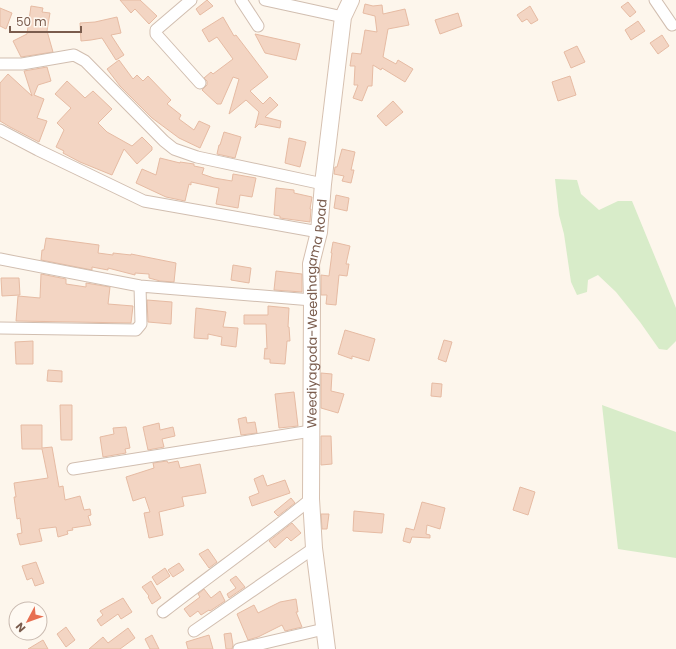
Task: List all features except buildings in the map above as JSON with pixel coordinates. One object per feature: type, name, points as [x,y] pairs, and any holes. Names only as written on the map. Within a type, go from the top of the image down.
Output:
[{"type":"street","points":[[191,0],[156,30],[156,34],[200,83]]},
{"type":"street","points":[[241,0],[258,26]]},
{"type":"street","points":[[265,0],[343,17]]},
{"type":"street","name":"Weediyagoda-Weedhagama Road","points":[[327,649],[314,548],[311,499],[311,264],[319,232],[323,184],[343,17],[351,0]]},
{"type":"street","points":[[655,0],[672,25]]},
{"type":"street","points":[[0,64],[22,64],[76,55],[86,61],[164,141],[174,149],[205,159],[323,184]]},
{"type":"street","points":[[0,130],[144,201],[319,232]]},
{"type":"street","points":[[0,259],[140,286],[312,300]]},
{"type":"street","points":[[0,328],[136,330],[141,324],[140,286]]},
{"type":"street","points":[[73,469],[311,431]]},
{"type":"street","points":[[163,612],[266,535],[311,499]]},
{"type":"street","points":[[194,631],[314,548]]},
{"type":"street","points":[[239,649],[324,629]]},
{"type":"green space","points":[[555,179],[577,180],[581,194],[599,210],[618,201],[632,201],[676,308],[676,341],[667,350],[659,349],[616,292],[598,275],[588,280],[587,292],[577,295],[571,282],[564,234],[559,215]]},
{"type":"green space","points":[[602,405],[676,432],[676,558],[618,549]]}]
